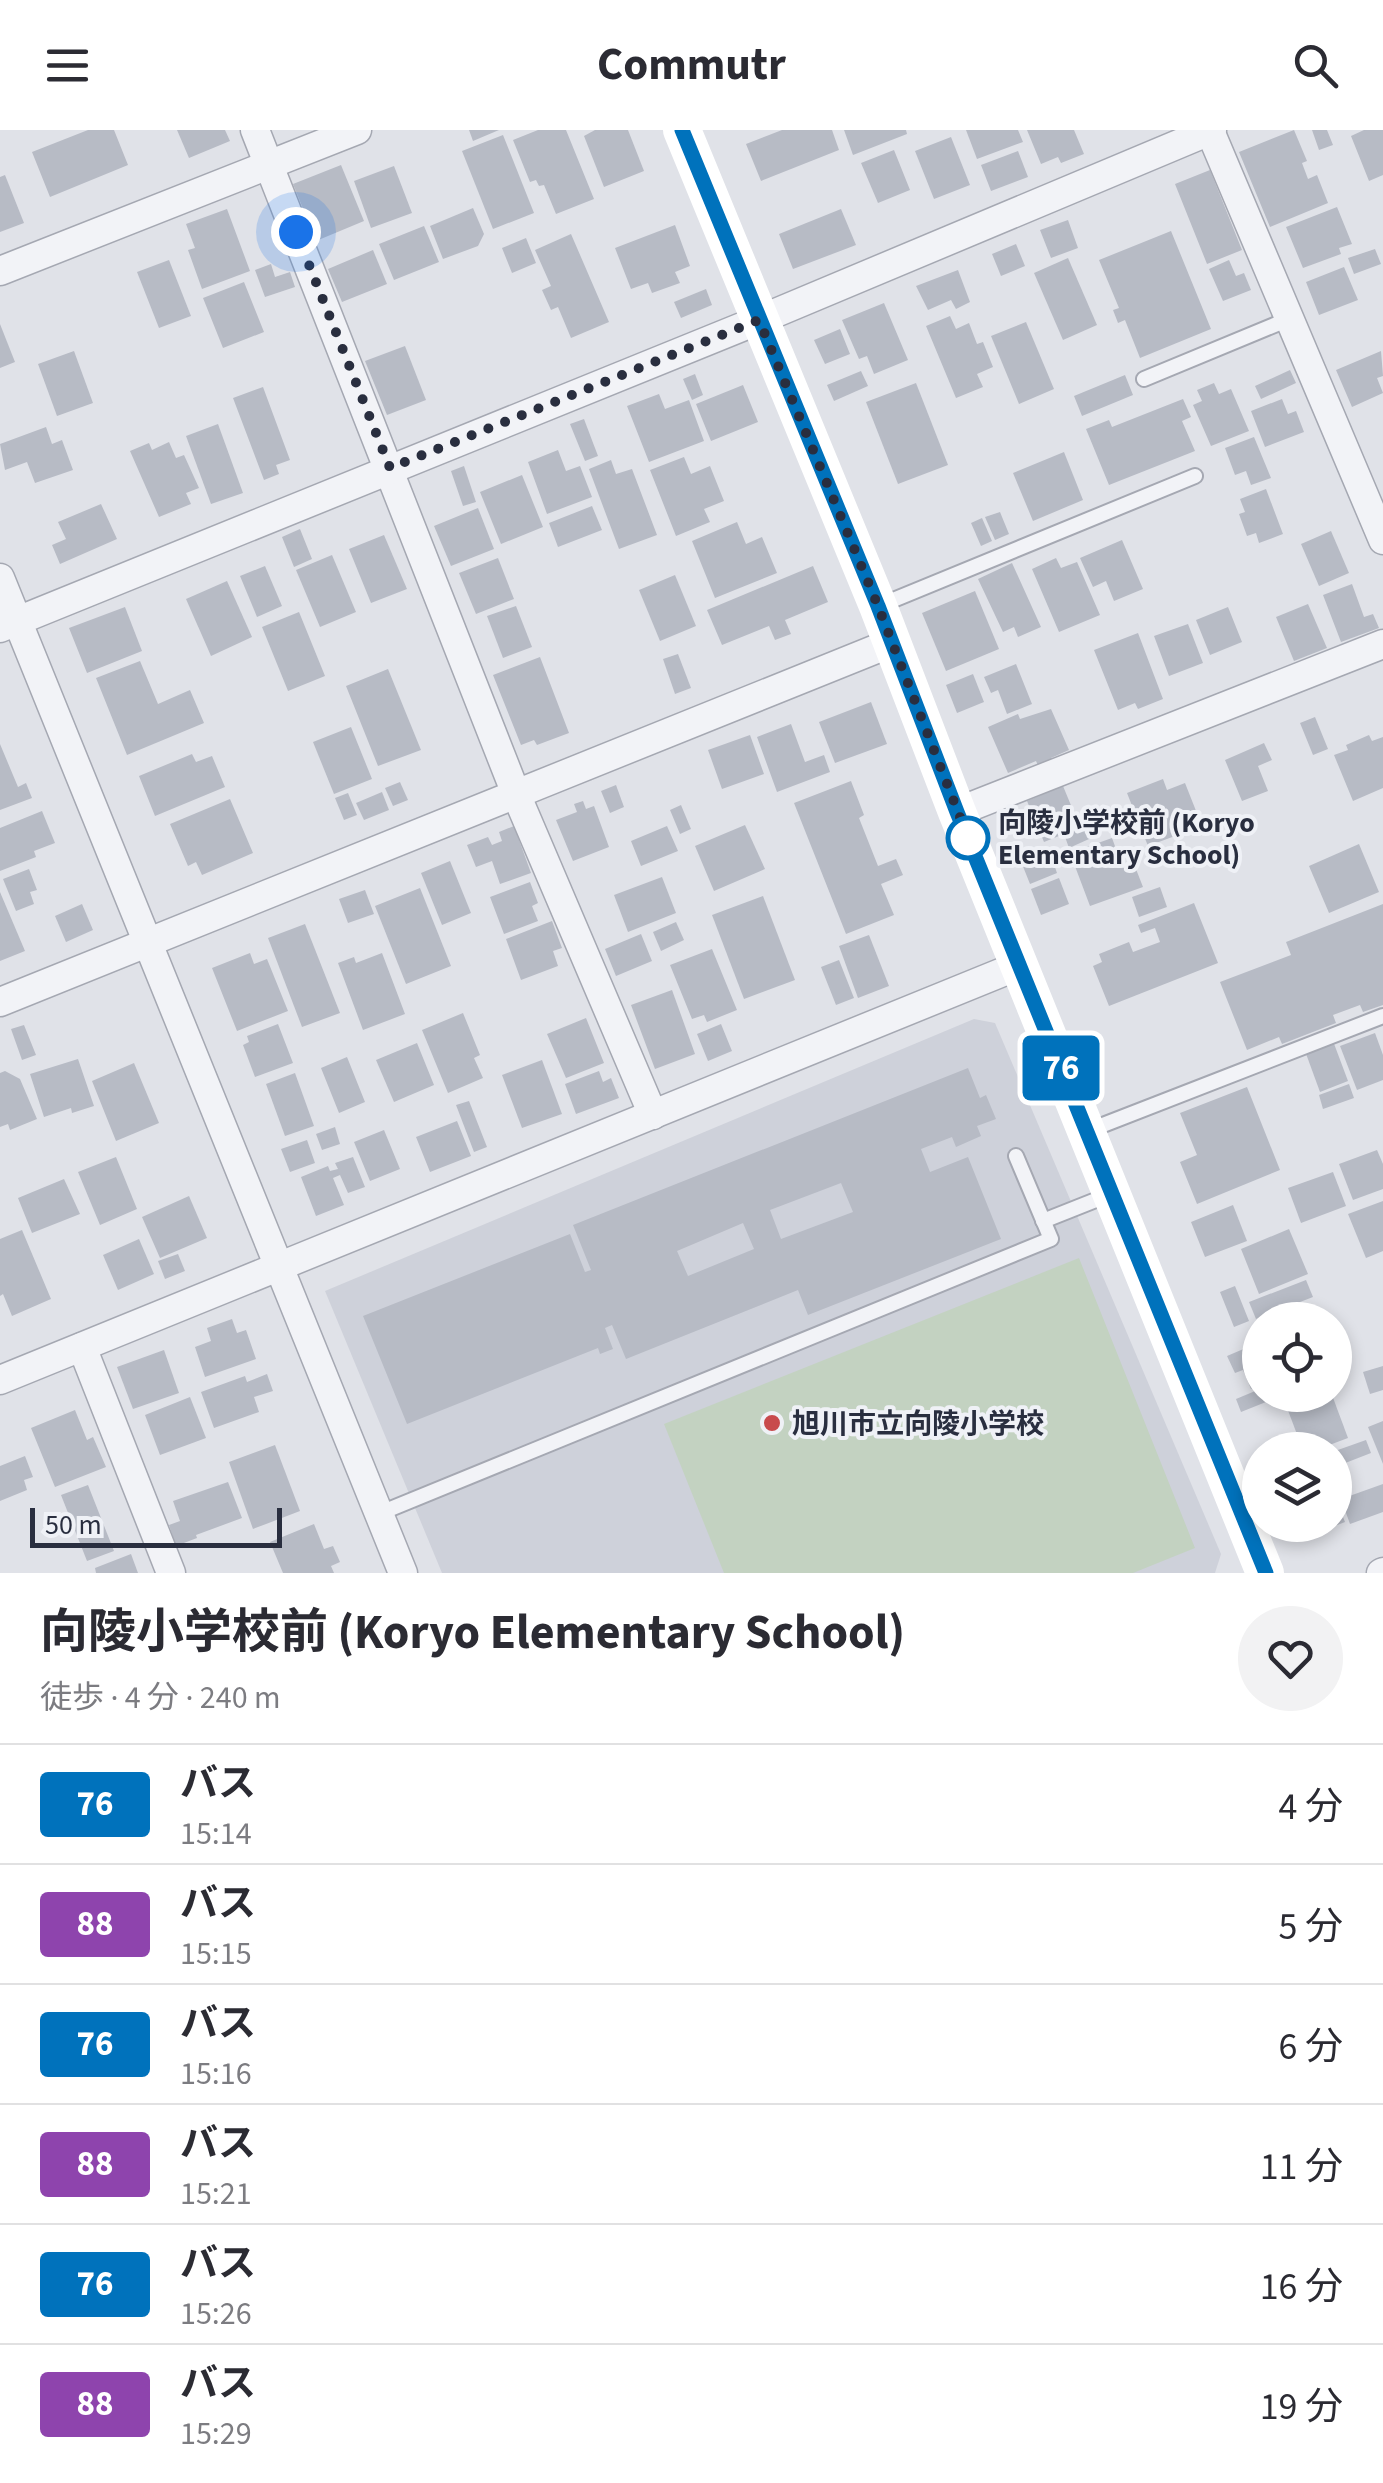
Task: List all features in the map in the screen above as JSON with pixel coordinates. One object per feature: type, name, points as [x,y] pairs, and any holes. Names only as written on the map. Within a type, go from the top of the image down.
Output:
[{"type":"street","points":[[254,130],[516,794],[653,1116]]},
{"type":"street","points":[[0,271],[357,130]]},
{"type":"street","points":[[682,130],[878,606],[957,812],[1266,1573]]},
{"type":"street","points":[[9,624],[759,320],[1211,130],[1383,540]]},
{"type":"street","points":[[0,578],[9,624],[146,943],[402,1573]]},
{"type":"street","points":[[0,1002],[891,643]]},
{"type":"street","points":[[957,812],[1383,644]]},
{"type":"street","points":[[0,1380],[1020,965]]},
{"type":"street","points":[[82,1347],[171,1573]]},
{"type":"lane","points":[[1144,380],[1289,318]]},
{"type":"lane","points":[[878,606],[1195,476]]},
{"type":"lane","points":[[1087,1132],[1383,1016]]},
{"type":"lane","points":[[378,1514],[1050,1239],[1016,1156]]},
{"type":"lane","points":[[1043,1222],[1112,1194]]},
{"type":"shaded area","name":"旭川市立向陵小学校","points":[[974,1019],[995,1023],[1221,1554],[1215,1573],[442,1573],[325,1291]]},
{"type":"green space","points":[[1079,1258],[1195,1548],[1133,1573],[724,1573],[664,1424]]},
{"type":"building","points":[[88,130],[114,130],[128,165],[50,197],[32,152]]},
{"type":"building","points":[[177,130],[225,130],[230,141],[189,158]]},
{"type":"building","points":[[469,130],[499,130],[473,141]]},
{"type":"building","points":[[538,130],[566,130],[594,199],[556,214],[544,185],[539,186],[536,180],[530,182],[513,140]]},
{"type":"building","points":[[595,130],[628,130],[644,171],[604,187],[584,136]]},
{"type":"building","points":[[782,130],[832,130],[839,150],[761,181],[746,144]]},
{"type":"building","points":[[844,130],[906,130],[907,134],[853,155]]},
{"type":"building","points":[[966,130],[1018,130],[1023,142],[977,159]]},
{"type":"building","points":[[1027,130],[1074,130],[1084,154],[1061,163],[1058,157],[1041,164]]},
{"type":"building","points":[[1294,130],[1307,161],[1302,163],[1308,179],[1317,175],[1328,203],[1270,227],[1239,152]]},
{"type":"building","points":[[1312,130],[1327,130],[1333,145],[1319,150]]},
{"type":"building","points":[[1364,130],[1383,130],[1383,175],[1369,181],[1351,136]]},
{"type":"building","points":[[503,135],[534,213],[493,229],[462,151]]},
{"type":"building","points":[[951,137],[970,185],[934,199],[915,151]]},
{"type":"building","points":[[894,150],[910,190],[878,203],[861,163]]},
{"type":"building","points":[[1018,151],[1028,177],[991,191],[981,165]]},
{"type":"building","points":[[341,165],[364,221],[316,241],[293,184]]},
{"type":"building","points":[[394,166],[412,213],[371,228],[354,181]]},
{"type":"building","points":[[1210,170],[1242,250],[1207,264],[1175,184]]},
{"type":"building","points":[[5,175],[24,223],[0,232],[0,177]]},
{"type":"building","points":[[1337,207],[1352,244],[1339,248],[1341,254],[1303,268],[1286,227]]},
{"type":"building","points":[[473,208],[484,234],[478,246],[443,259],[430,226]]},
{"type":"building","points":[[227,209],[250,271],[202,289],[188,250],[195,248],[186,224]]},
{"type":"building","points":[[841,209],[856,245],[793,269],[779,234]]},
{"type":"building","points":[[1068,220],[1078,248],[1051,258],[1040,230]]},
{"type":"building","points":[[675,225],[690,266],[675,272],[680,283],[652,293],[648,283],[631,289],[615,248]]},
{"type":"building","points":[[424,226],[439,262],[394,280],[379,244]]},
{"type":"building","points":[[1171,231],[1211,329],[1140,358],[1125,320],[1118,323],[1113,310],[1119,308],[1099,260]]},
{"type":"building","points":[[571,234],[609,322],[571,338],[558,307],[551,310],[542,290],[551,286],[535,250]]},
{"type":"building","points":[[526,238],[536,263],[512,273],[502,248]]},
{"type":"building","points":[[1016,244],[1025,266],[1001,276],[992,254]]},
{"type":"building","points":[[1375,249],[1381,264],[1354,274],[1348,258]]},
{"type":"building","points":[[373,250],[387,284],[342,302],[328,269]]},
{"type":"building","points":[[1068,258],[1097,325],[1063,340],[1034,273]]},
{"type":"building","points":[[169,260],[191,316],[159,328],[137,272]]},
{"type":"building","points":[[1229,260],[1236,276],[1244,273],[1251,290],[1223,301],[1209,269]]},
{"type":"building","points":[[271,264],[275,277],[290,272],[295,287],[265,297],[255,270]]},
{"type":"building","points":[[1344,267],[1358,300],[1319,315],[1306,282]]},
{"type":"building","points":[[958,270],[970,302],[956,309],[951,300],[928,310],[916,286]]},
{"type":"building","points":[[244,282],[264,332],[223,348],[203,298]]},
{"type":"building","points":[[706,289],[712,305],[681,318],[674,302]]},
{"type":"building","points":[[884,303],[908,360],[874,374],[867,356],[859,359],[842,320]]},
{"type":"building","points":[[950,316],[956,329],[969,323],[977,344],[983,342],[993,367],[977,374],[983,387],[956,398],[926,326]]},
{"type":"building","points":[[1026,322],[1054,389],[1019,404],[991,336]]},
{"type":"building","points":[[0,324],[15,362],[0,368]]},
{"type":"building","points":[[840,329],[850,354],[825,364],[814,340]]},
{"type":"building","points":[[405,346],[426,400],[387,415],[365,361]]},
{"type":"building","points":[[74,351],[93,403],[57,416],[38,364]]},
{"type":"building","points":[[1381,351],[1383,376],[1377,378],[1383,393],[1352,407],[1336,370]]},
{"type":"building","points":[[1290,370],[1296,383],[1261,399],[1255,386]]},
{"type":"building","points":[[861,371],[868,386],[834,401],[827,385]]},
{"type":"building","points":[[695,374],[703,395],[692,400],[683,379]]},
{"type":"building","points":[[1125,375],[1133,395],[1082,416],[1074,396]]},
{"type":"building","points":[[916,383],[948,465],[898,484],[866,402]]},
{"type":"building","points":[[1214,383],[1219,394],[1231,389],[1249,431],[1211,446],[1193,405],[1202,401],[1197,390]]},
{"type":"building","points":[[743,385],[758,422],[711,441],[696,404]]},
{"type":"building","points":[[263,387],[290,460],[276,465],[279,474],[264,480],[233,398]]},
{"type":"building","points":[[659,394],[665,409],[689,400],[704,441],[649,462],[627,406]]},
{"type":"building","points":[[1183,399],[1191,417],[1182,421],[1195,451],[1109,485],[1086,429],[1109,420],[1112,427]]},
{"type":"building","points":[[1282,399],[1288,414],[1296,411],[1304,432],[1265,447],[1251,411]]},
{"type":"building","points":[[584,419],[598,456],[585,461],[570,424]]},
{"type":"building","points":[[218,424],[243,493],[211,504],[186,436]]},
{"type":"building","points":[[46,427],[52,444],[62,440],[73,470],[35,483],[27,462],[5,470],[0,444]]},
{"type":"building","points":[[1254,437],[1271,478],[1251,485],[1246,471],[1235,475],[1225,448]]},
{"type":"building","points":[[169,442],[176,458],[184,455],[199,488],[186,493],[191,504],[159,517],[130,451],[149,443],[152,450]]},
{"type":"building","points":[[558,450],[566,471],[580,466],[592,497],[547,514],[528,462]]},
{"type":"building","points":[[1064,452],[1083,500],[1033,521],[1013,473]]},
{"type":"building","points":[[684,457],[691,474],[710,466],[724,501],[704,509],[710,522],[676,536],[650,470]]},
{"type":"building","points":[[611,460],[616,474],[632,469],[657,535],[619,549],[589,469]]},
{"type":"building","points":[[464,466],[476,502],[463,506],[451,471]]},
{"type":"building","points":[[522,475],[543,527],[501,544],[480,492]]},
{"type":"building","points":[[1266,489],[1283,534],[1259,543],[1256,533],[1247,536],[1239,514],[1245,512],[1240,499]]},
{"type":"building","points":[[101,504],[117,539],[60,564],[52,545],[66,539],[58,522]]},
{"type":"building","points":[[592,506],[602,530],[558,547],[549,523]]},
{"type":"building","points":[[478,508],[494,549],[451,566],[434,526]]},
{"type":"building","points":[[1000,512],[1009,534],[995,540],[985,517]]},
{"type":"building","points":[[982,518],[992,541],[981,546],[971,523]]},
{"type":"building","points":[[737,522],[746,544],[762,537],[777,573],[715,598],[692,541]]},
{"type":"building","points":[[300,529],[312,559],[294,567],[282,537]]},
{"type":"building","points":[[1331,531],[1349,573],[1319,586],[1301,544]]},
{"type":"building","points":[[384,535],[407,589],[371,603],[349,549]]},
{"type":"building","points":[[1122,540],[1143,589],[1114,601],[1106,581],[1093,587],[1080,558]]},
{"type":"building","points":[[332,555],[356,612],[320,627],[296,570]]},
{"type":"building","points":[[498,558],[514,599],[476,614],[459,573]]},
{"type":"building","points":[[1056,558],[1061,568],[1077,562],[1100,615],[1059,632],[1032,569]]},
{"type":"building","points":[[1012,563],[1041,627],[1018,637],[1014,627],[1003,632],[978,579]]},
{"type":"building","points":[[265,566],[282,606],[257,617],[240,576]]},
{"type":"building","points":[[813,566],[828,602],[785,620],[791,634],[775,640],[769,626],[722,645],[707,610]]},
{"type":"building","points":[[675,575],[696,626],[660,641],[639,590]]},
{"type":"building","points":[[227,581],[252,637],[211,656],[186,599]]},
{"type":"building","points":[[1352,584],[1364,617],[1373,614],[1379,628],[1341,642],[1323,595]]},
{"type":"building","points":[[975,591],[999,649],[946,671],[922,613]]},
{"type":"building","points":[[1308,604],[1327,648],[1294,661],[1276,617]]},
{"type":"building","points":[[516,606],[532,647],[503,658],[487,616]]},
{"type":"building","points":[[125,607],[142,651],[87,673],[69,628]]},
{"type":"building","points":[[1228,607],[1242,642],[1210,655],[1196,620]]},
{"type":"building","points":[[299,612],[325,676],[288,691],[262,627]]},
{"type":"building","points":[[1188,624],[1203,663],[1169,676],[1154,636]]},
{"type":"building","points":[[1138,633],[1163,699],[1138,709],[1135,703],[1118,710],[1094,650]]},
{"type":"building","points":[[678,654],[691,688],[675,694],[663,659]]},
{"type":"building","points":[[540,657],[569,733],[537,745],[534,740],[521,745],[493,675]]},
{"type":"building","points":[[140,661],[158,704],[190,690],[204,723],[127,755],[96,678]]},
{"type":"building","points":[[1016,664],[1032,704],[1007,714],[998,690],[991,693],[984,677]]},
{"type":"building","points":[[388,669],[421,750],[378,766],[346,686]]},
{"type":"building","points":[[973,674],[984,702],[957,713],[946,685]]},
{"type":"building","points":[[871,702],[887,744],[835,763],[819,722]]},
{"type":"building","points":[[1051,709],[1069,750],[1051,758],[1054,764],[1040,770],[1036,761],[1008,773],[988,727],[1018,714],[1020,719]]},
{"type":"building","points":[[1315,717],[1328,749],[1313,755],[1300,723]]},
{"type":"building","points":[[791,724],[805,762],[824,755],[830,772],[777,792],[757,737]]},
{"type":"building","points":[[351,727],[372,779],[334,794],[313,742]]},
{"type":"building","points":[[750,735],[764,774],[722,789],[708,750]]},
{"type":"building","points":[[1369,735],[1372,741],[1383,737],[1383,788],[1353,801],[1334,755]]},
{"type":"building","points":[[1264,743],[1272,760],[1258,766],[1268,791],[1242,801],[1225,760]]},
{"type":"building","points":[[0,744],[18,787],[26,783],[32,798],[0,810]]},
{"type":"building","points":[[192,754],[196,762],[212,756],[225,787],[155,816],[139,776]]},
{"type":"building","points":[[1163,779],[1167,790],[1185,783],[1202,826],[1148,846],[1127,793]]},
{"type":"building","points":[[851,781],[864,815],[859,818],[878,866],[896,859],[903,875],[881,884],[894,915],[846,934],[794,803]]},
{"type":"building","points":[[400,782],[408,800],[393,806],[385,788]]},
{"type":"building","points":[[616,785],[624,807],[610,813],[601,791]]},
{"type":"building","points":[[1063,786],[1075,815],[1087,810],[1098,835],[1069,848],[1064,834],[1044,842],[1027,801]]},
{"type":"building","points":[[382,792],[389,810],[364,820],[356,803]]},
{"type":"building","points":[[348,793],[357,815],[344,820],[335,798]]},
{"type":"building","points":[[230,799],[253,853],[202,875],[196,862],[188,866],[170,824]]},
{"type":"building","points":[[583,801],[586,809],[594,806],[609,847],[573,861],[556,820],[577,812],[574,804]]},
{"type":"building","points":[[681,805],[691,829],[680,834],[670,810]]},
{"type":"building","points":[[42,811],[55,843],[34,851],[36,857],[0,871],[0,828]]},
{"type":"building","points":[[745,825],[765,869],[714,891],[695,846]]},
{"type":"building","points":[[514,826],[531,873],[500,884],[492,861],[476,867],[467,845],[488,837],[492,845],[502,841],[499,832]]},
{"type":"building","points":[[667,826],[678,851],[641,866],[631,841]]},
{"type":"building","points":[[1112,838],[1123,868],[1134,864],[1143,887],[1090,906],[1070,853]]},
{"type":"building","points":[[1359,844],[1379,892],[1329,913],[1309,866]]},
{"type":"building","points":[[1050,853],[1057,873],[1030,884],[1022,864]]},
{"type":"building","points":[[450,861],[471,913],[442,925],[421,873]]},
{"type":"building","points":[[29,869],[37,890],[30,892],[34,904],[16,911],[3,879]]},
{"type":"building","points":[[662,877],[676,913],[628,932],[614,895]]},
{"type":"building","points":[[1059,878],[1069,904],[1041,915],[1031,889]]},
{"type":"building","points":[[530,882],[538,903],[532,906],[538,921],[504,934],[490,897]]},
{"type":"building","points":[[1160,887],[1167,907],[1139,917],[1132,897]]},
{"type":"building","points":[[420,888],[451,966],[406,984],[375,906]]},
{"type":"building","points":[[365,890],[374,914],[348,923],[339,899]]},
{"type":"building","points":[[0,892],[25,951],[0,961]]},
{"type":"building","points":[[763,896],[795,980],[744,999],[712,915]]},
{"type":"building","points":[[1194,903],[1218,963],[1109,1006],[1093,966],[1102,962],[1099,954],[1129,942],[1133,952],[1160,942],[1155,928],[1141,933],[1138,925]]},
{"type":"building","points":[[82,904],[93,930],[66,942],[55,916]]},
{"type":"building","points":[[1383,904],[1383,1005],[1363,1012],[1360,1005],[1333,1015],[1336,1023],[1282,1044],[1279,1037],[1247,1050],[1220,982],[1291,955],[1286,942]]},
{"type":"building","points":[[552,921],[562,948],[553,951],[558,966],[521,980],[506,939]]},
{"type":"building","points":[[676,922],[684,940],[661,951],[653,932]]},
{"type":"building","points":[[305,924],[340,1013],[302,1027],[268,938]]},
{"type":"building","points":[[641,934],[652,961],[616,976],[605,949]]},
{"type":"building","points":[[869,935],[889,986],[858,998],[839,946]]},
{"type":"building","points":[[712,949],[737,1010],[707,1022],[704,1015],[692,1019],[670,965]]},
{"type":"building","points":[[250,953],[254,964],[267,959],[288,1011],[237,1031],[212,968]]},
{"type":"building","points":[[382,953],[405,1014],[363,1030],[338,963],[354,957],[356,963]]},
{"type":"building","points":[[839,960],[854,998],[836,1005],[821,967]]},
{"type":"building","points":[[672,990],[695,1054],[655,1069],[631,1005]]},
{"type":"building","points":[[463,1013],[480,1055],[474,1058],[483,1078],[448,1093],[422,1030]]},
{"type":"building","points":[[586,1018],[604,1063],[566,1078],[547,1034]]},
{"type":"building","points":[[278,1024],[293,1063],[255,1077],[243,1045],[249,1042],[247,1036]]},
{"type":"building","points":[[721,1024],[732,1051],[708,1061],[697,1034]]},
{"type":"building","points":[[24,1025],[36,1055],[22,1060],[11,1029]]},
{"type":"building","points":[[1375,1033],[1383,1055],[1383,1080],[1357,1090],[1340,1046]]},
{"type":"building","points":[[1333,1041],[1348,1081],[1320,1092],[1305,1051]]},
{"type":"building","points":[[417,1043],[434,1085],[394,1102],[376,1060]]},
{"type":"building","points":[[347,1057],[365,1102],[339,1113],[321,1068]]},
{"type":"building","points":[[78,1059],[94,1106],[44,1117],[30,1074]]},
{"type":"building","points":[[542,1060],[562,1114],[522,1128],[502,1075]]},
{"type":"building","points":[[134,1063],[159,1123],[116,1141],[92,1081]]},
{"type":"building","points":[[968,1068],[980,1098],[986,1095],[996,1119],[977,1126],[981,1136],[956,1147],[952,1137],[921,1149],[930,1172],[968,1157],[1001,1239],[808,1315],[798,1290],[626,1359],[612,1325],[605,1328],[613,1349],[600,1354],[598,1348],[407,1424],[363,1316],[570,1234],[585,1272],[591,1270],[573,1225]],"holes":[[[841,1183],[853,1212],[781,1239],[770,1210]],[[743,1223],[754,1249],[688,1276],[677,1251]]]},
{"type":"building","points":[[5,1071],[20,1079],[37,1119],[10,1130],[8,1124],[0,1127],[0,1073]]},
{"type":"building","points":[[599,1071],[603,1082],[611,1078],[619,1098],[576,1114],[565,1084]]},
{"type":"building","points":[[295,1073],[314,1126],[285,1136],[266,1084]]},
{"type":"building","points":[[1349,1084],[1354,1098],[1323,1109],[1319,1095]]},
{"type":"building","points":[[1247,1087],[1280,1170],[1197,1204],[1180,1162],[1197,1155],[1180,1113]]},
{"type":"building","points":[[469,1101],[487,1147],[474,1152],[456,1105]]},
{"type":"building","points":[[457,1121],[471,1156],[430,1172],[416,1137]]},
{"type":"building","points":[[335,1127],[340,1144],[322,1150],[316,1134]]},
{"type":"building","points":[[384,1130],[400,1169],[370,1181],[354,1142]]},
{"type":"building","points":[[307,1140],[315,1163],[290,1172],[281,1149]]},
{"type":"building","points":[[1377,1150],[1383,1164],[1383,1189],[1353,1200],[1339,1164]]},
{"type":"building","points":[[116,1157],[137,1209],[100,1225],[78,1172]]},
{"type":"building","points":[[353,1157],[365,1187],[348,1193],[340,1175],[333,1178],[344,1205],[316,1216],[301,1177],[328,1166],[330,1171],[338,1169],[335,1163]]},
{"type":"building","points":[[1333,1172],[1346,1206],[1301,1223],[1288,1188]]},
{"type":"building","points":[[64,1179],[80,1214],[32,1233],[18,1198]]},
{"type":"building","points":[[189,1196],[207,1238],[160,1258],[142,1217]]},
{"type":"building","points":[[1383,1201],[1383,1251],[1366,1258],[1348,1214]]},
{"type":"building","points":[[1233,1205],[1247,1241],[1205,1257],[1191,1222]]},
{"type":"building","points":[[1289,1229],[1308,1274],[1259,1294],[1241,1249]]},
{"type":"building","points":[[22,1230],[51,1299],[12,1316],[3,1294],[0,1296],[0,1239]]},
{"type":"building","points":[[139,1239],[154,1274],[118,1290],[103,1255]]},
{"type":"building","points":[[178,1254],[185,1271],[165,1279],[158,1261]]},
{"type":"building","points":[[1306,1280],[1313,1297],[1300,1302],[1249,1302]]},
{"type":"building","points":[[1235,1286],[1242,1304],[1242,1324],[1234,1327],[1220,1292]]},
{"type":"building","points":[[232,1319],[237,1333],[246,1330],[256,1359],[205,1377],[195,1347],[211,1341],[207,1328]]},
{"type":"building","points":[[164,1350],[179,1393],[133,1409],[117,1367]]},
{"type":"building","points":[[1242,1350],[1242,1370],[1235,1373],[1227,1356]]},
{"type":"building","points":[[1383,1366],[1383,1390],[1370,1394],[1363,1372]]},
{"type":"building","points":[[267,1374],[273,1391],[254,1397],[259,1412],[214,1428],[201,1392],[245,1376],[247,1382]]},
{"type":"building","points":[[190,1397],[206,1438],[160,1455],[145,1415]]},
{"type":"building","points":[[75,1410],[87,1440],[93,1437],[106,1467],[55,1487],[31,1428]]},
{"type":"building","points":[[1289,1412],[1338,1412],[1346,1432],[1296,1432]]},
{"type":"building","points":[[1383,1421],[1383,1464],[1368,1427]]},
{"type":"building","points":[[1366,1440],[1371,1453],[1352,1460],[1352,1445]]},
{"type":"building","points":[[275,1445],[300,1511],[253,1529],[229,1462]]},
{"type":"building","points":[[25,1456],[33,1477],[24,1480],[27,1490],[0,1501],[0,1466]]},
{"type":"building","points":[[228,1482],[242,1518],[176,1546],[169,1525],[180,1521],[173,1501]]},
{"type":"building","points":[[1383,1484],[1383,1512],[1352,1523],[1352,1495]]},
{"type":"building","points":[[88,1485],[114,1551],[87,1561],[61,1495]]},
{"type":"building","points":[[314,1524],[324,1549],[333,1546],[340,1562],[331,1566],[334,1573],[283,1573],[270,1542]]},
{"type":"building","points":[[131,1554],[138,1573],[96,1573],[95,1568]]},
{"type":"bus line","name":"76","points":[[682,130],[878,606],[957,812],[1266,1573]]},
{"type":"place","name":"向陵小学校前 (Koryo Elementary School)","points":[[968,838]]},
{"type":"place","name":"旭川市立向陵小学校","points":[[772,1423]]},
{"type":"route","points":[[296,232],[390,468],[759,320],[878,606],[970,843],[968,838]]}]
